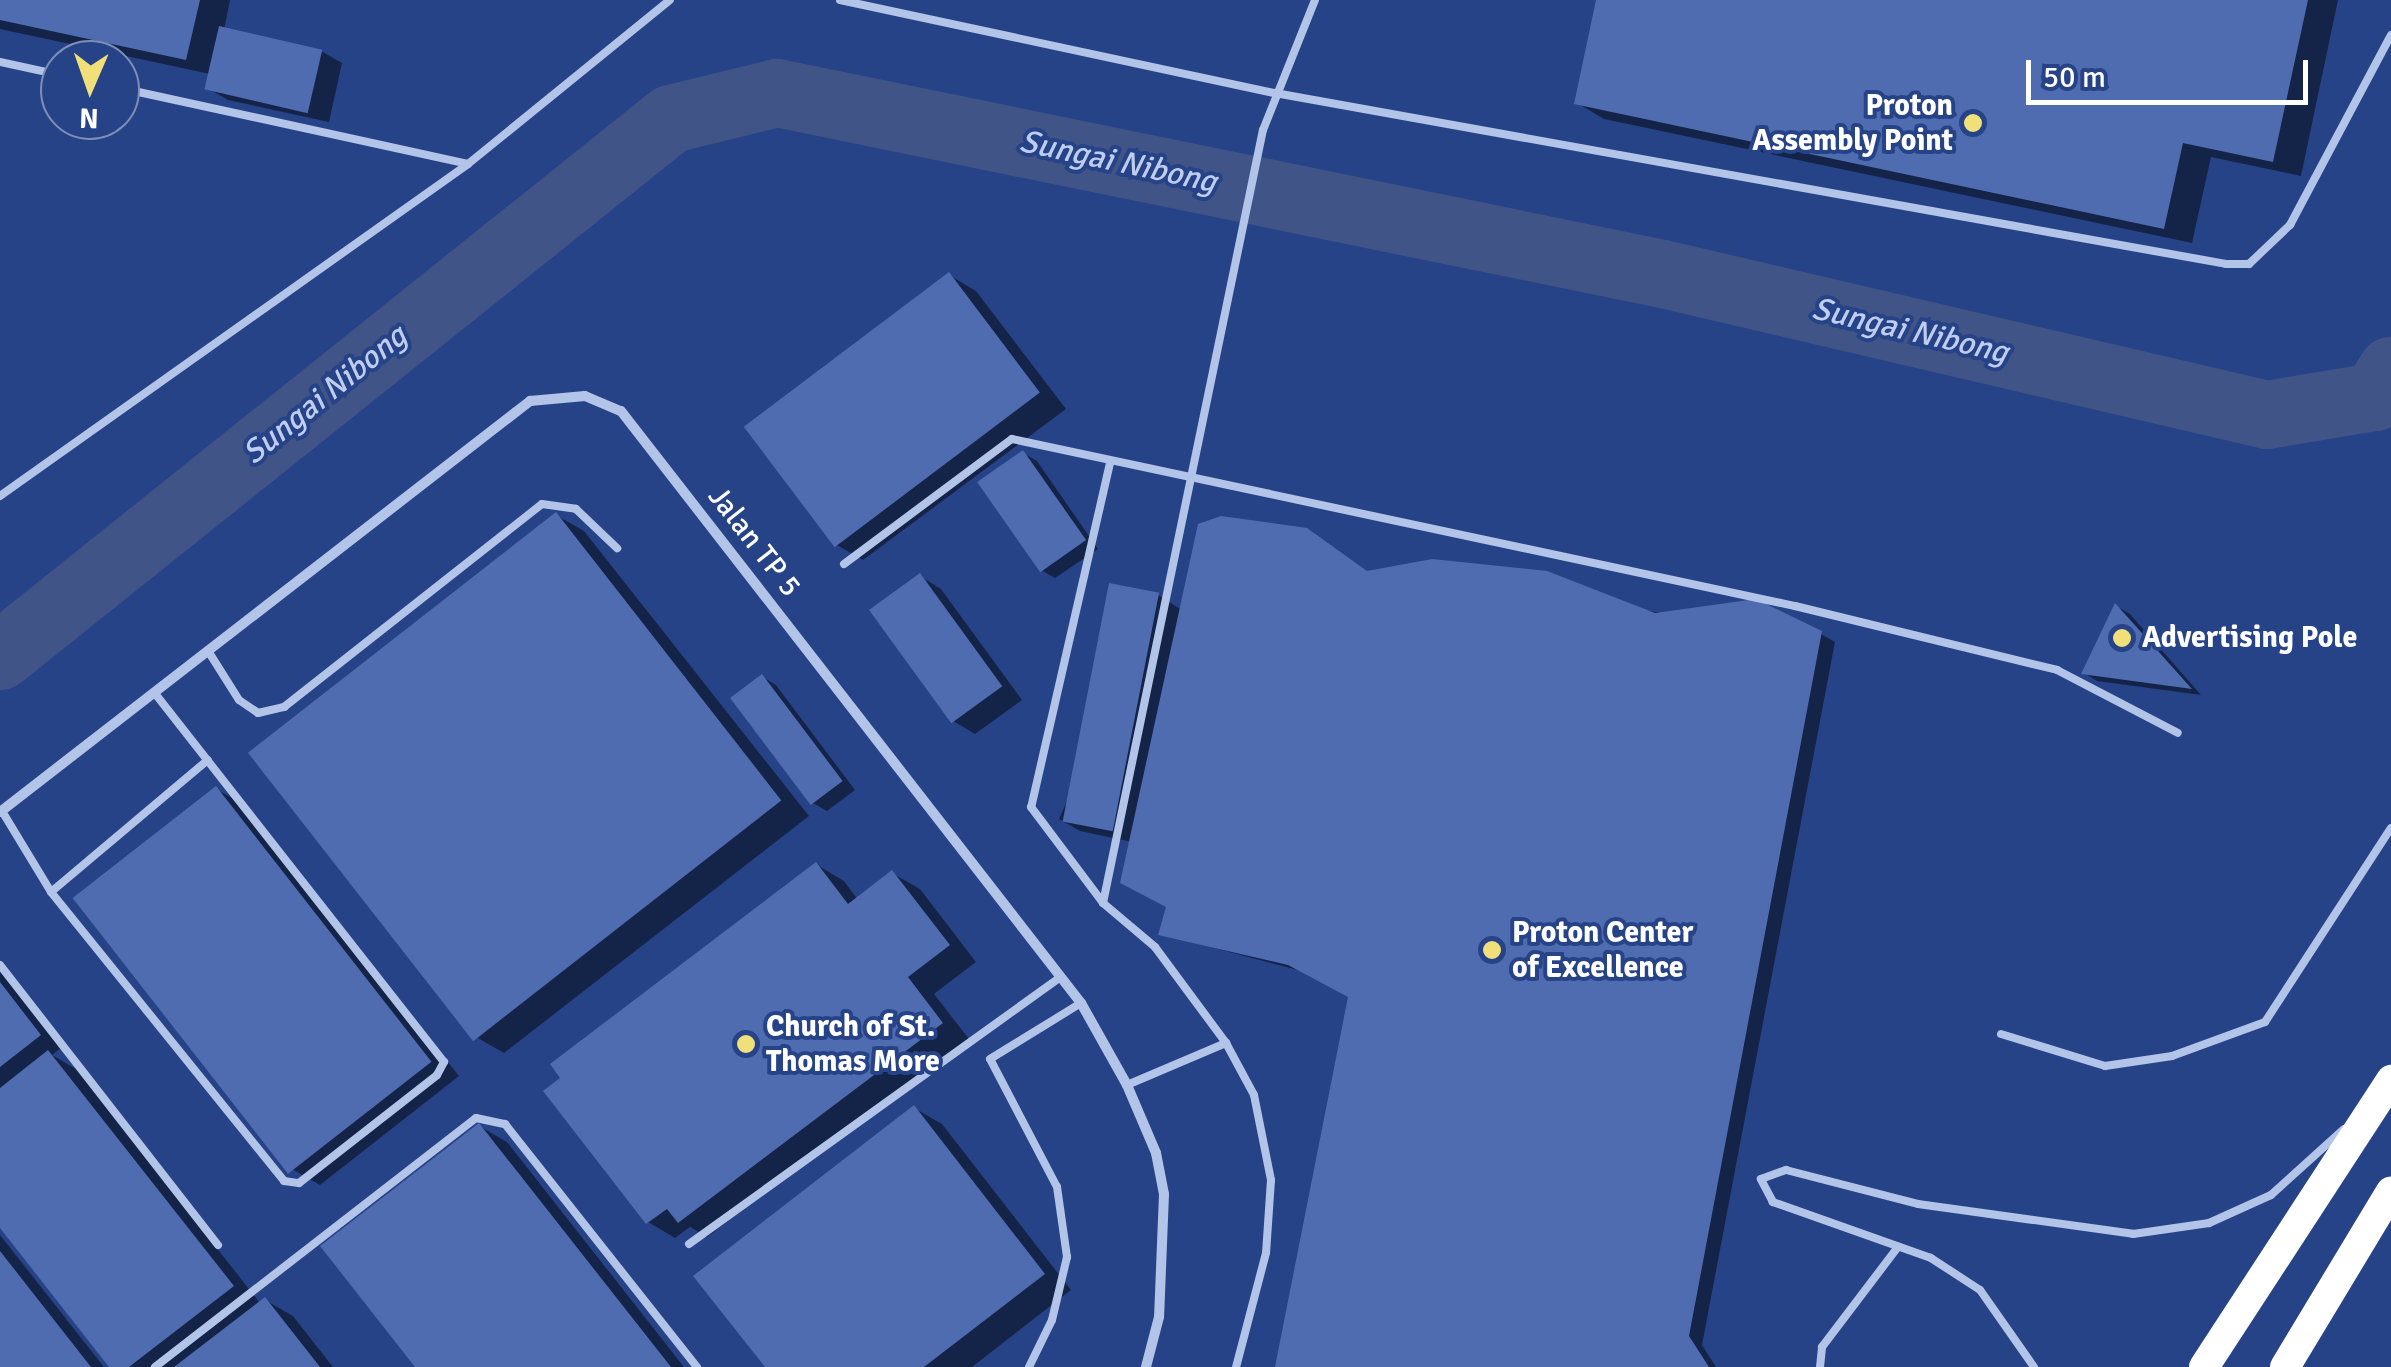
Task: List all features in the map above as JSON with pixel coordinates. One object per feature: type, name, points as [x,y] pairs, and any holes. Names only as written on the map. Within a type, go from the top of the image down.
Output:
[{"type":"highway","points":[[2204,1367],[2384,1090]]},
{"type":"highway","points":[[2285,1367],[2391,1191]]},
{"type":"street","name":"Jalan TP 5","points":[[1,811],[210,654],[530,401],[585,396],[621,411],[1082,1003],[1127,1085],[1156,1153],[1164,1194],[1159,1317],[1146,1367]]},
{"type":"lane","points":[[0,496],[468,164],[670,0]]},
{"type":"lane","points":[[840,0],[1275,93],[2249,264],[2290,225],[2391,35]]},
{"type":"lane","points":[[1102,903],[1263,130],[1316,0]]},
{"type":"lane","points":[[0,62],[40,71]]},
{"type":"lane","points":[[140,92],[468,164]]},
{"type":"lane","points":[[844,564],[1012,439],[1192,482],[1796,606],[2057,670],[2178,733]]},
{"type":"lane","points":[[1110,463],[1032,807],[1102,903],[1155,947],[1226,1044],[1254,1095],[1271,1180],[1266,1253],[1236,1367]]},
{"type":"lane","points":[[210,654],[239,700],[258,713],[284,707],[542,504],[576,509],[617,548]]},
{"type":"lane","points":[[1,811],[52,892],[284,1180],[299,1183],[437,1075],[444,1062],[437,1046],[156,694]]},
{"type":"lane","points":[[52,892],[208,760]]},
{"type":"lane","points":[[2000,1034],[2105,1066],[2172,1056],[2265,1022],[2391,828]]},
{"type":"lane","points":[[0,965],[218,1246]]},
{"type":"lane","points":[[690,1244],[1062,977]]},
{"type":"lane","points":[[1029,1367],[1052,1320],[1068,1258],[1057,1188],[990,1059],[1082,1003]]},
{"type":"lane","points":[[1127,1085],[1226,1044]]},
{"type":"lane","points":[[2034,1367],[1980,1290],[1931,1258],[1773,1202],[1761,1180],[1786,1170],[1900,1201],[2133,1234],[2209,1223],[2271,1195],[2384,1090]]},
{"type":"lane","points":[[155,1367],[476,1118],[505,1124],[697,1367]]},
{"type":"lane","points":[[1820,1367],[1822,1346],[1898,1247]]},
{"type":"building","points":[[0,0],[200,0],[186,60],[140,50],[140,40],[93,40],[0,20]]},
{"type":"building","name":"Proton Assembly Point","points":[[1596,0],[2308,0],[2273,162],[2183,143],[2164,229],[1574,104]]},
{"type":"building","points":[[219,26],[322,50],[308,113],[204,89]]},
{"type":"building","points":[[949,272],[1040,393],[835,547],[744,427]]},
{"type":"building","points":[[1023,450],[1086,540],[1040,572],[977,482]]},
{"type":"building","points":[[556,512],[781,800],[473,1041],[248,753]]},
{"type":"building","name":"Proton Center of Excellence","points":[[1221,516],[1307,528],[1367,571],[1432,559],[1547,571],[1655,613],[1756,599],[1822,631],[1689,1336],[1709,1367],[1275,1367],[1348,997],[1288,965],[1158,935],[1166,907],[1120,883],[1198,524]]},
{"type":"building","points":[[920,573],[1002,686],[951,723],[869,610]]},
{"type":"building","points":[[1109,583],[1159,593],[1113,831],[1063,822]]},
{"type":"building","name":"Advertising Pole","points":[[2115,603],[2192,689],[2081,674]]},
{"type":"building","points":[[762,674],[843,781],[811,805],[730,698]]},
{"type":"building","points":[[216,786],[431,1062],[288,1174],[73,898]]},
{"type":"building","name":"Church of St. Thomas More","points":[[816,862],[848,904],[892,870],[950,945],[908,977],[943,1023],[678,1223],[667,1209],[646,1224],[543,1091],[560,1078],[550,1064]]},
{"type":"building","points":[[0,982],[41,1035],[0,1067]]},
{"type":"building","points":[[48,1050],[234,1286],[129,1367],[109,1367],[0,1228],[0,1088]]},
{"type":"building","points":[[914,1105],[1045,1274],[924,1367],[765,1367],[693,1276]]},
{"type":"building","points":[[479,1123],[671,1367],[415,1367],[320,1246]]},
{"type":"building","points":[[0,1251],[91,1367],[0,1367]]},
{"type":"building","points":[[265,1297],[320,1367],[174,1367]]},
{"type":"waterway","name":"Sungai Nibong","points":[[0,656],[671,119],[777,93],[1663,274],[2267,415],[2375,397],[2391,371]]},
{"type":"place","name":"Proton Assembly Point","points":[[1973,123]]},
{"type":"place","name":"Advertising Pole","points":[[2122,638]]},
{"type":"place","name":"Proton Center of Excellence","points":[[1492,950]]},
{"type":"place","name":"Church of St. Thomas More","points":[[746,1044]]}]
